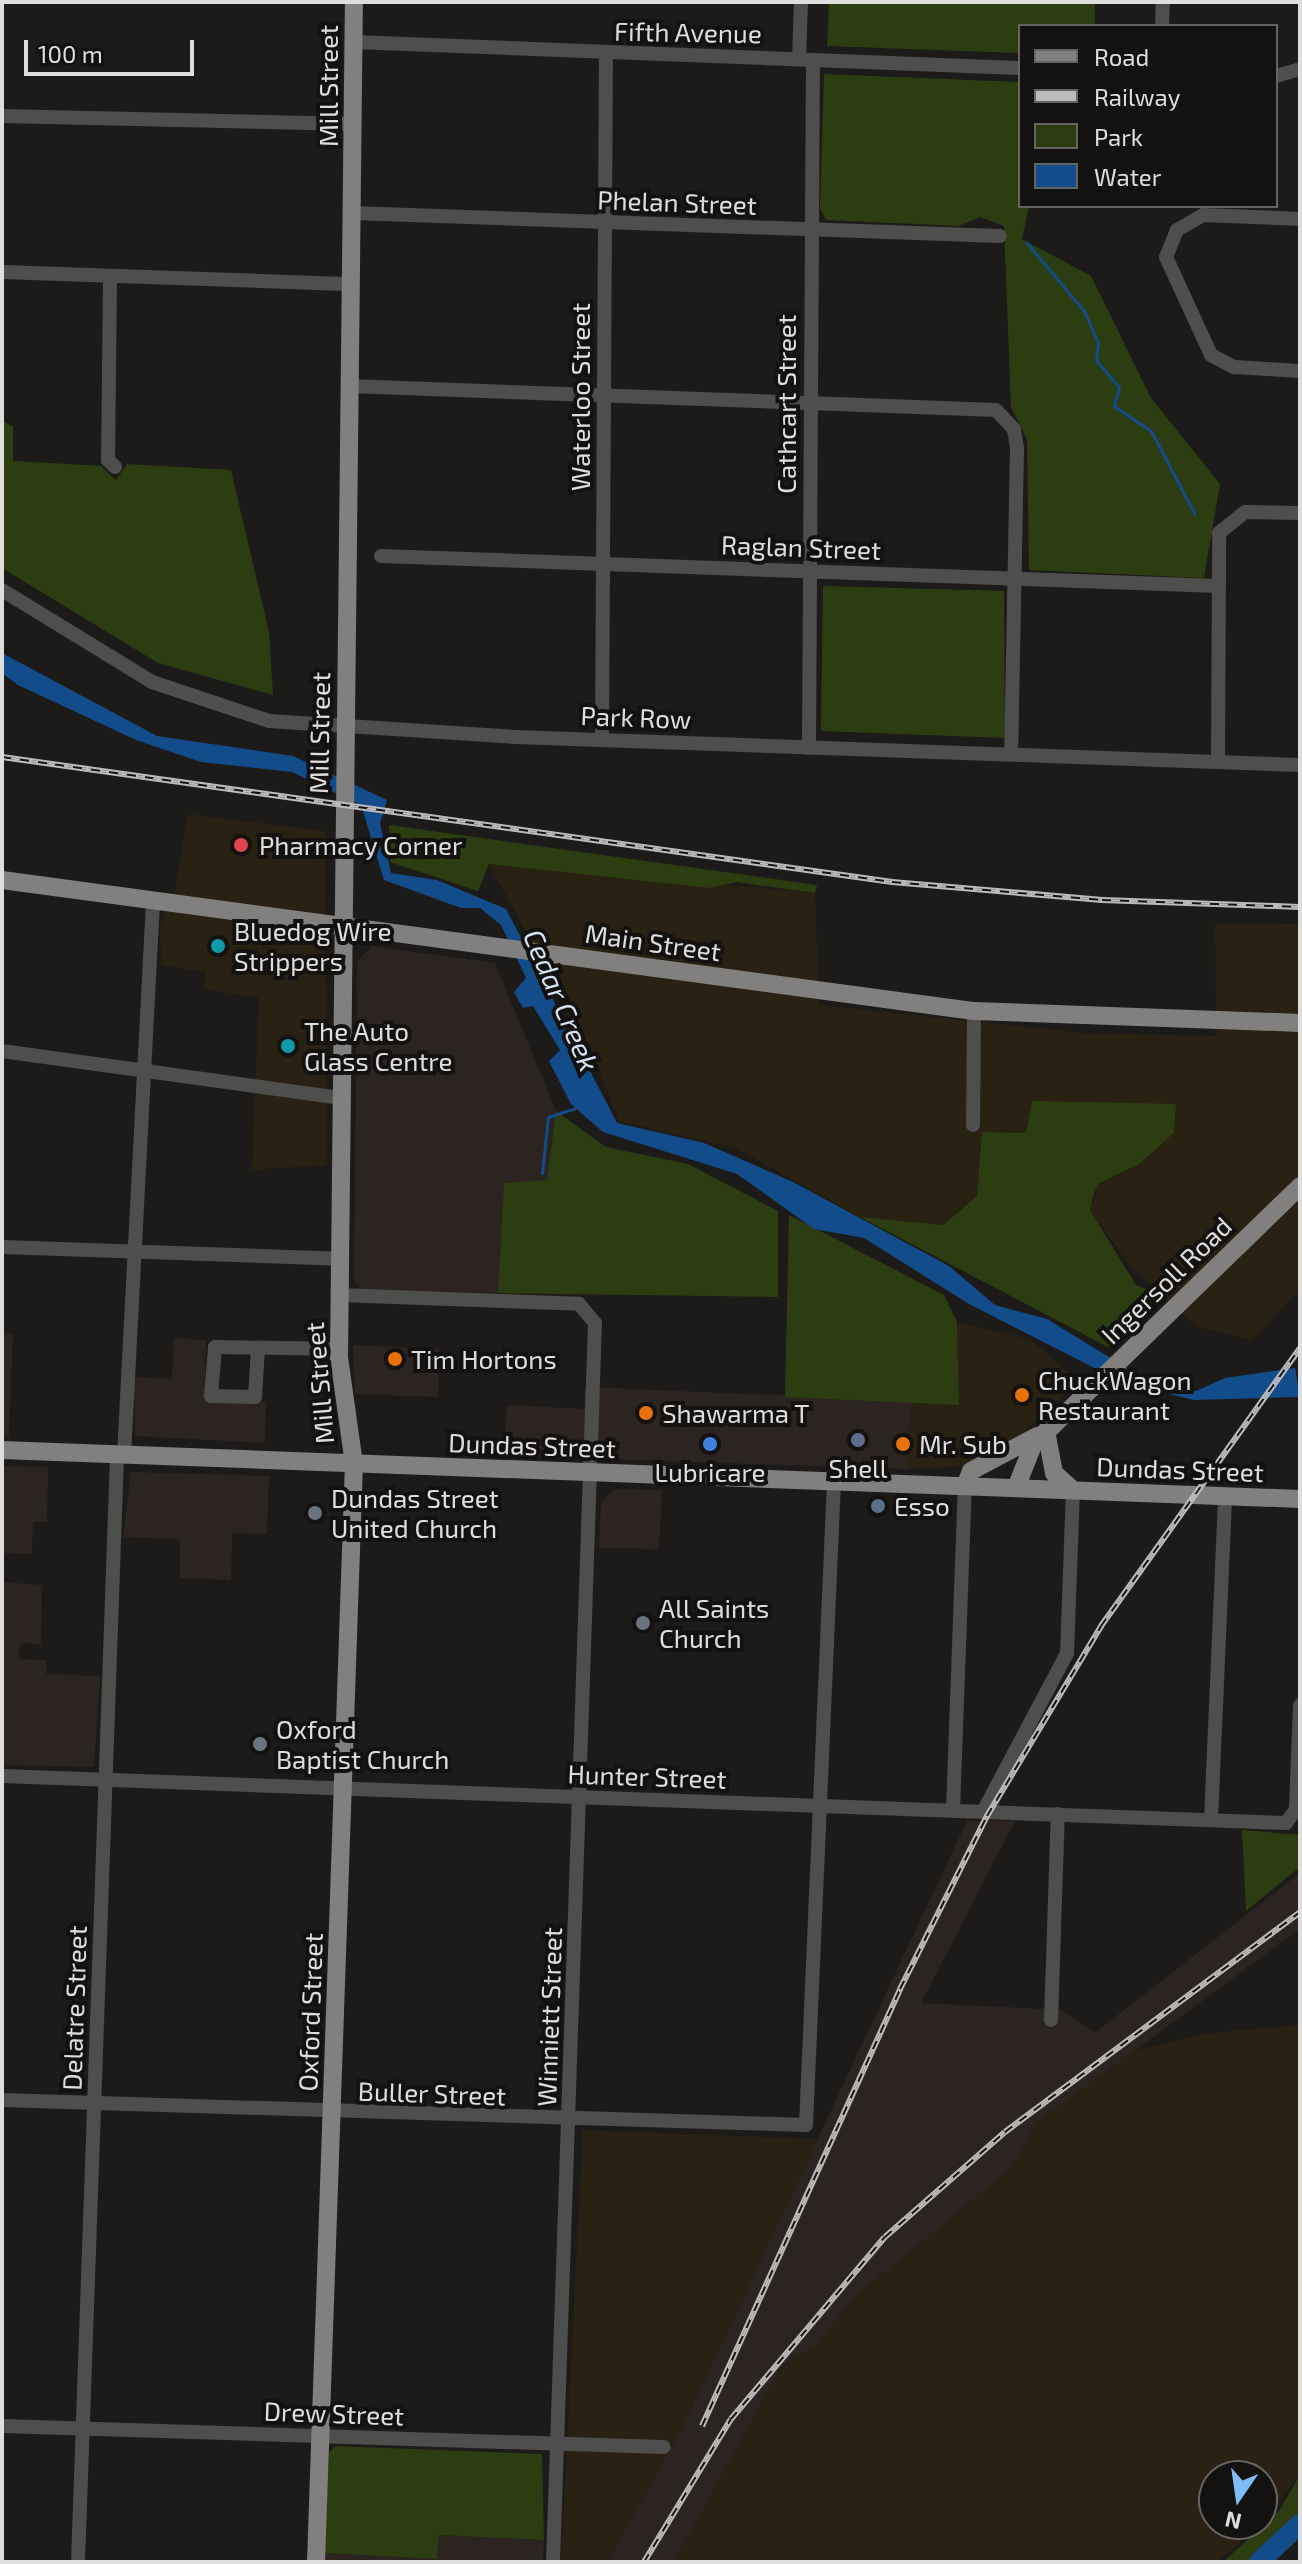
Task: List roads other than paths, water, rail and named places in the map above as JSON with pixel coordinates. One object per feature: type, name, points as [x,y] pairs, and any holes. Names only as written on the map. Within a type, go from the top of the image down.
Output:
[{"type":"main road","name":"Mill Street","points":[[354,2],[339,1259],[339,1349],[354,1464]]},
{"type":"main road","name":"Main Street","points":[[2,880],[974,1011],[1300,1023]]},
{"type":"main road","name":"Ingersoll Road","points":[[1016,1488],[1028,1453],[1046,1431],[1300,1186]]},
{"type":"main road","points":[[965,1486],[971,1471],[1046,1431],[1054,1473],[1073,1490]]},
{"type":"main road","name":"Dundas Street","points":[[2,1450],[1300,1499]]},
{"type":"main road","name":"Oxford Street","points":[[316,2562],[354,1464]]},
{"type":"street","name":"Cathcart Street","points":[[801,2],[806,59],[811,230],[809,748]]},
{"type":"street","points":[[1162,24],[1163,2]]},
{"type":"street","name":"Fifth Avenue","points":[[354,42],[1018,68]]},
{"type":"street","name":"Waterloo Street","points":[[602,740],[606,54]]},
{"type":"street","points":[[1278,75],[1300,69]]},
{"type":"street","points":[[2,116],[353,124]]},
{"type":"street","name":"Phelan Street","points":[[353,213],[1000,236]]},
{"type":"street","points":[[1300,219],[1203,215],[1177,230],[1166,257],[1211,355],[1234,367],[1300,371]]},
{"type":"street","points":[[2,272],[351,284]]},
{"type":"street","points":[[110,276],[108,460],[115,467]]},
{"type":"street","points":[[349,386],[990,407],[1006,416],[1017,448],[1011,754]]},
{"type":"street","points":[[1218,761],[1218,537],[1228,519],[1245,512],[1300,513]]},
{"type":"street","name":"Raglan Street","points":[[381,556],[1218,586]]},
{"type":"street","name":"Park Row","points":[[2,590],[191,699],[250,717],[346,729],[1300,765]]},
{"type":"street","name":"Delatre Street","points":[[78,2562],[105,1780],[120,1455],[153,901]]},
{"type":"street","points":[[973,1125],[974,1011]]},
{"type":"street","points":[[2,1051],[342,1098]]},
{"type":"street","points":[[2,1247],[339,1259]]},
{"type":"street","points":[[339,1295],[588,1308],[595,1323],[592,1473]]},
{"type":"street","points":[[258,1348],[255,1397],[211,1396],[213,1349],[258,1348],[339,1349]]},
{"type":"street","name":"Winniett Street","points":[[553,2562],[592,1473]]},
{"type":"street","points":[[820,1806],[834,1481]]},
{"type":"street","points":[[953,1810],[965,1486]]},
{"type":"street","points":[[984,1810],[1067,1653],[1073,1490]]},
{"type":"street","points":[[1211,1820],[1225,1496]]},
{"type":"street","name":"Hunter Street","points":[[2,1776],[1291,1821],[1300,1705]]},
{"type":"street","name":"Buller Street","points":[[2,2100],[796,2130],[808,2122],[820,1806]]},
{"type":"street","points":[[1051,2020],[1058,1814]]},
{"type":"street","name":"Drew Street","points":[[2,2426],[664,2447]]},
{"type":"water","name":"Cedar Creek","points":[[2,653],[157,736],[293,756],[387,800],[380,823],[391,873],[437,880],[506,909],[617,1123],[704,1143],[793,1182],[949,1266],[995,1305],[1047,1319],[1148,1381],[1196,1391],[1225,1378],[1295,1368],[1300,1397],[1194,1400],[1124,1383],[969,1304],[864,1238],[814,1229],[737,1174],[603,1132],[571,1104],[549,1061],[560,1050],[533,1006],[523,1008],[514,992],[526,978],[501,925],[480,908],[461,908],[384,880],[361,805],[292,772],[201,762],[136,740],[18,685],[2,673]]},
{"type":"waterway","points":[[1027,243],[1084,311],[1098,342],[1096,360],[1119,387],[1114,406],[1151,431],[1194,513]]},
{"type":"waterway","points":[[542,1173],[548,1117],[575,1108]]},
{"type":"waterway","points":[[1259,2562],[1300,2524]]},
{"type":"railway","points":[[2,757],[892,882],[1102,900],[1300,907]]},
{"type":"railway","points":[[702,2426],[900,1989],[987,1816],[1101,1626],[1300,1348]]},
{"type":"railway","points":[[644,2562],[731,2419],[885,2237],[1005,2132],[1300,1912]]},
{"type":"place","name":"Pharmacy Corner","points":[[241,845]]},
{"type":"place","name":"Bluedog Wire Strippers","points":[[218,946]]},
{"type":"place","name":"The Auto Glass Centre","points":[[288,1046]]},
{"type":"place","name":"Tim Hortons","points":[[395,1359]]},
{"type":"place","name":"ChuckWagon Restaurant","points":[[1022,1395]]},
{"type":"place","name":"Shawarma T","points":[[646,1413]]},
{"type":"place","name":"Shell","points":[[858,1440]]},
{"type":"place","name":"Lubricare","points":[[710,1444]]},
{"type":"place","name":"Mr. Sub","points":[[903,1444]]},
{"type":"place","name":"Esso","points":[[878,1506]]},
{"type":"place","name":"Dundas Street United Church","points":[[315,1513]]},
{"type":"place","name":"All Saints Church","points":[[643,1623]]},
{"type":"place","name":"Oxford Baptist Church","points":[[260,1744]]}]
